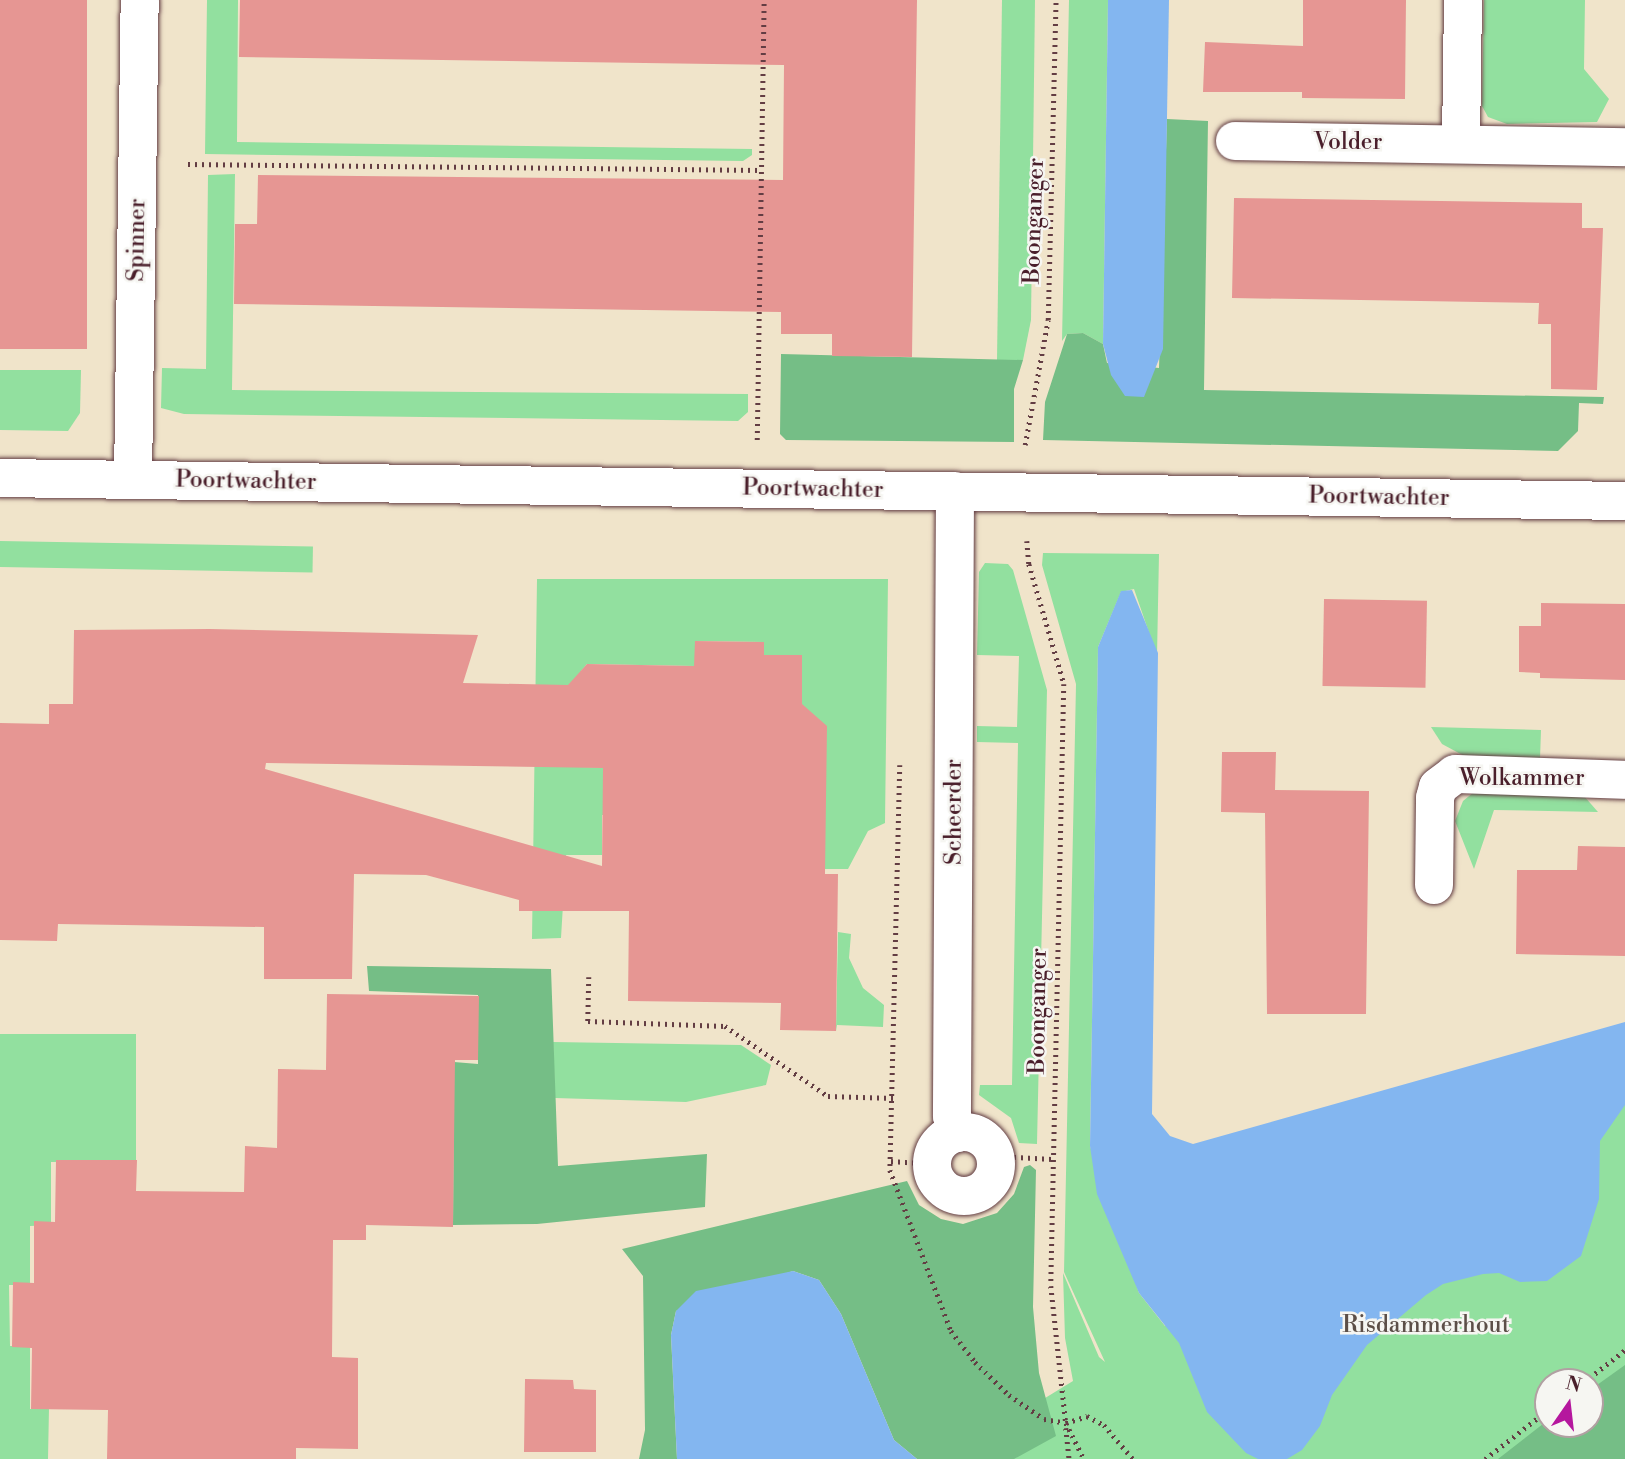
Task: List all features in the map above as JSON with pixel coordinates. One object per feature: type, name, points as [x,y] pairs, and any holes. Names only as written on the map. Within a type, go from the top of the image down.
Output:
[{"type":"street","name":"Spinner","points":[[133,480],[139,0]]},
{"type":"street","points":[[1461,143],[1463,0]]},
{"type":"street","name":"Volder","points":[[1235,141],[1625,147]]},
{"type":"street","name":"Poortwachter","points":[[0,478],[1625,501]]},
{"type":"street","name":"Scheerder","points":[[955,491],[952,1116],[957,1133]]},
{"type":"street","name":"Wolkammer","points":[[1434,885],[1435,797],[1438,786],[1455,774],[1625,780]]},
{"type":"street","points":[[957,1133],[981,1135],[996,1156],[995,1177],[984,1190],[967,1197],[949,1193],[936,1181],[931,1164],[935,1147],[957,1133]]},
{"type":"path","points":[[757,488],[764,0]]},
{"type":"path","name":"Boonganger","points":[[1025,441],[1048,320],[1056,0]]},
{"type":"path","points":[[138,164],[761,170]]},
{"type":"path","name":"Boonganger","points":[[1028,564],[1064,684],[1051,1286],[1066,1423],[1084,1459]]},
{"type":"path","points":[[901,754],[891,1161],[914,1240],[951,1331],[1009,1395],[1044,1419],[1066,1423],[1087,1416],[1104,1425],[1133,1459]]},
{"type":"path","points":[[589,977],[588,1021],[725,1026],[828,1096],[894,1098]]},
{"type":"path","points":[[996,1156],[1052,1158]]},
{"type":"path","points":[[891,1161],[931,1164]]},
{"type":"path","points":[[1602,1368],[1625,1350]]},
{"type":"path","points":[[1485,1459],[1534,1421]]},
{"type":"path","points":[[1066,1423],[1069,1459]]},
{"type":"green space","points":[[207,0],[238,0],[237,142],[752,149],[752,155],[743,161],[205,154]]},
{"type":"green space","points":[[1002,0],[1035,0],[1031,320],[1023,360],[997,360]]},
{"type":"green space","points":[[1069,0],[1108,0],[1103,344],[1083,333],[1067,334],[1062,341]]},
{"type":"green space","points":[[1484,0],[1585,0],[1584,69],[1609,99],[1597,122],[1507,124],[1488,117],[1482,106]]},
{"type":"green space","points":[[1167,119],[1208,121],[1204,390],[1604,397],[1603,404],[1579,403],[1578,431],[1558,451],[1043,440],[1045,402],[1067,334],[1083,333],[1103,344],[1107,363],[1159,368]]},
{"type":"green space","points":[[235,174],[232,390],[748,394],[748,412],[738,421],[184,414],[161,408],[162,368],[206,369],[208,175]]},
{"type":"green space","points":[[781,354],[1023,360],[1014,389],[1014,442],[786,440],[780,434]]},
{"type":"green space","points":[[0,370],[81,370],[80,413],[68,431],[0,430]]},
{"type":"green space","points":[[0,541],[313,546],[312,572],[0,567]]},
{"type":"green space","name":"Risdammerhout","points":[[1043,553],[1159,554],[1157,656],[1134,589],[1121,592],[1098,647],[1090,1146],[1139,1293],[1165,1326],[1625,1062],[1625,1459],[945,1459],[1073,1381],[1065,1338],[1063,1273],[1099,1357],[1105,1362],[1064,1272],[1076,684],[1042,565]]},
{"type":"green space","points":[[985,563],[1008,564],[1013,570],[1047,690],[1037,1144],[1019,1143],[1011,1118],[979,1095],[980,1085],[1012,1085],[1018,743],[977,742],[977,726],[1017,727],[1019,656],[977,655],[979,572]]},
{"type":"green space","points":[[537,579],[888,579],[885,823],[868,831],[848,869],[825,869],[802,720],[802,655],[764,655],[764,642],[695,641],[695,666],[587,664],[581,671],[580,767],[634,768],[654,816],[602,815],[602,855],[566,855],[561,938],[532,939]]},
{"type":"green space","points":[[1431,727],[1541,730],[1540,759],[1468,758],[1442,744]]},
{"type":"green space","points":[[1474,792],[1584,796],[1598,812],[1494,810],[1474,869],[1455,821],[1463,801]]},
{"type":"green space","points":[[838,932],[851,934],[849,958],[863,988],[884,1005],[883,1027],[837,1025],[836,1031]]},
{"type":"green space","points":[[367,966],[551,969],[558,1166],[707,1154],[705,1207],[537,1224],[453,1225],[454,1062],[478,1064],[478,995],[369,991]]},
{"type":"green space","points":[[0,1034],[136,1034],[136,1161],[51,1162],[51,1225],[30,1226],[30,1285],[9,1285],[10,1346],[30,1346],[30,1409],[49,1408],[48,1459],[0,1459]]},
{"type":"green space","points":[[553,1042],[741,1045],[771,1065],[766,1085],[686,1102],[555,1098]]},
{"type":"green space","points":[[1030,1165],[1036,1170],[1033,1307],[1039,1373],[1056,1436],[1014,1459],[917,1459],[894,1440],[841,1314],[819,1280],[793,1271],[676,1311],[671,1335],[677,1459],[639,1459],[645,1430],[643,1276],[622,1249],[907,1181],[919,1205],[941,1219],[963,1224],[997,1213],[1014,1194],[1024,1167]]},
{"type":"green space","points":[[1625,1365],[1625,1459],[1498,1459],[1534,1431],[1534,1438],[1604,1438],[1604,1380]]},
{"type":"water","points":[[1108,0],[1169,0],[1163,349],[1144,397],[1125,396],[1111,375],[1103,344]]},
{"type":"water","points":[[1132,590],[1158,653],[1152,1114],[1170,1136],[1193,1144],[1625,1022],[1625,1105],[1600,1141],[1599,1199],[1581,1256],[1547,1281],[1520,1282],[1499,1273],[1483,1274],[1443,1284],[1426,1295],[1367,1345],[1332,1395],[1320,1426],[1302,1450],[1287,1459],[1258,1459],[1246,1453],[1207,1412],[1179,1343],[1139,1293],[1097,1194],[1090,1146],[1098,647],[1121,591]]},
{"type":"water","points":[[793,1271],[819,1280],[841,1314],[894,1440],[917,1459],[677,1459],[671,1335],[676,1311],[696,1291]]},
{"type":"building","points":[[0,0],[87,0],[87,349],[0,349]]},
{"type":"building","points":[[240,0],[917,0],[912,357],[832,356],[832,334],[781,334],[781,312],[234,304],[235,224],[257,224],[258,175],[783,180],[784,65],[239,57]]},
{"type":"building","points":[[1303,0],[1406,0],[1405,99],[1302,98],[1302,92],[1203,92],[1205,42],[1303,46]]},
{"type":"building","points":[[1234,198],[1582,203],[1582,228],[1603,228],[1597,390],[1551,389],[1551,324],[1538,324],[1539,303],[1232,298]]},
{"type":"building","points":[[1324,599],[1427,601],[1425,688],[1322,686]]},
{"type":"building","points":[[1541,603],[1625,604],[1625,680],[1540,678],[1540,673],[1519,672],[1519,626],[1541,626]]},
{"type":"building","points":[[210,629],[478,635],[463,683],[568,685],[587,664],[694,666],[695,641],[764,642],[764,655],[802,655],[802,704],[827,726],[825,874],[838,874],[836,1031],[780,1030],[781,1003],[628,1001],[629,911],[519,911],[519,900],[426,875],[354,874],[352,979],[264,979],[264,927],[58,924],[57,941],[0,940],[0,723],[49,724],[49,704],[73,704],[74,630]],"holes":[[[266,763],[603,768],[602,866],[265,769]]]},
{"type":"building","points":[[1222,752],[1276,752],[1275,790],[1369,791],[1366,1014],[1267,1014],[1265,813],[1221,812]]},
{"type":"building","points":[[1578,846],[1625,847],[1625,956],[1516,954],[1517,870],[1577,870]]},
{"type":"building","points":[[327,994],[479,996],[478,1060],[455,1060],[453,1227],[366,1225],[366,1240],[333,1240],[332,1357],[358,1358],[358,1449],[296,1448],[296,1459],[107,1459],[108,1410],[31,1409],[32,1348],[12,1347],[13,1282],[34,1283],[34,1221],[55,1222],[56,1160],[137,1160],[136,1191],[244,1192],[245,1146],[277,1148],[278,1069],[326,1070]]},
{"type":"building","points":[[525,1379],[573,1380],[574,1389],[596,1390],[596,1452],[524,1452]]}]
